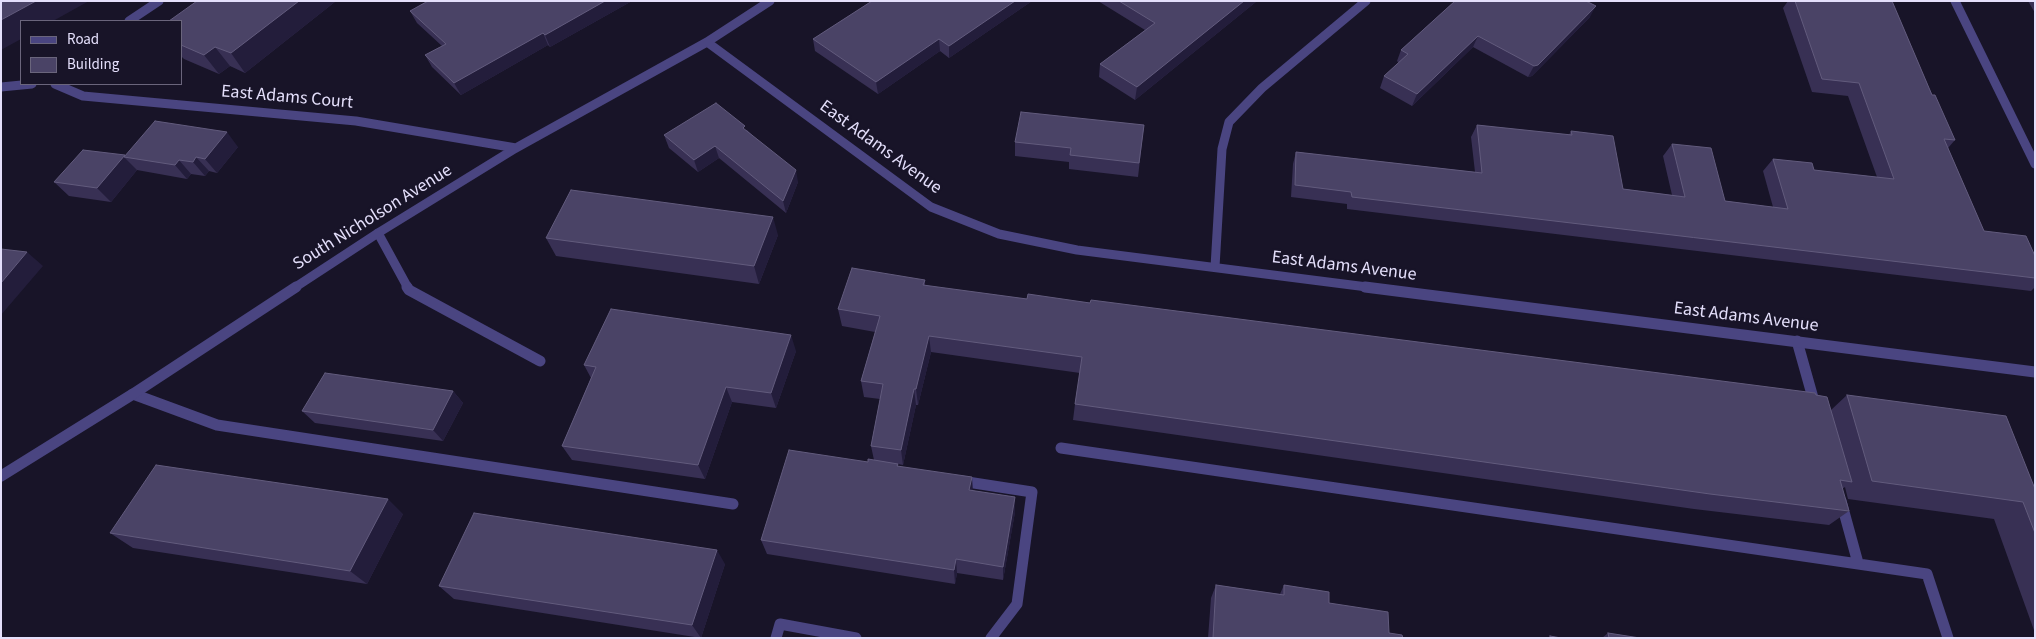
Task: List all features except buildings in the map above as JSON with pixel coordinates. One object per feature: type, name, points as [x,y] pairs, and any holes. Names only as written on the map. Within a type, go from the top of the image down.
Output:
[{"type":"street","points":[[130,20],[159,1]]},
{"type":"street","name":"South Nicholson Avenue","points":[[1,476],[133,394],[378,232],[516,148],[707,42],[770,1]]},
{"type":"street","points":[[1215,267],[1222,150],[1229,122],[1262,88],[1366,1]]},
{"type":"street","points":[[1955,1],[2035,164]]},
{"type":"street","name":"East Adams Avenue","points":[[707,42],[931,206],[999,234],[1077,250],[2035,372]]},
{"type":"street","points":[[1,87],[22,85]]},
{"type":"street","name":"East Adams Court","points":[[57,85],[83,96],[356,121],[516,148]]},
{"type":"street","points":[[378,232],[409,290],[540,361]]},
{"type":"street","points":[[1797,341],[1817,415]]},
{"type":"street","points":[[133,394],[217,425],[733,504]]},
{"type":"street","points":[[1061,448],[1928,574],[1948,638]]},
{"type":"street","points":[[948,479],[1032,492],[1017,604],[991,638]]},
{"type":"street","points":[[1837,487],[1858,563]]},
{"type":"street","points":[[776,638],[780,624],[856,638]]}]
